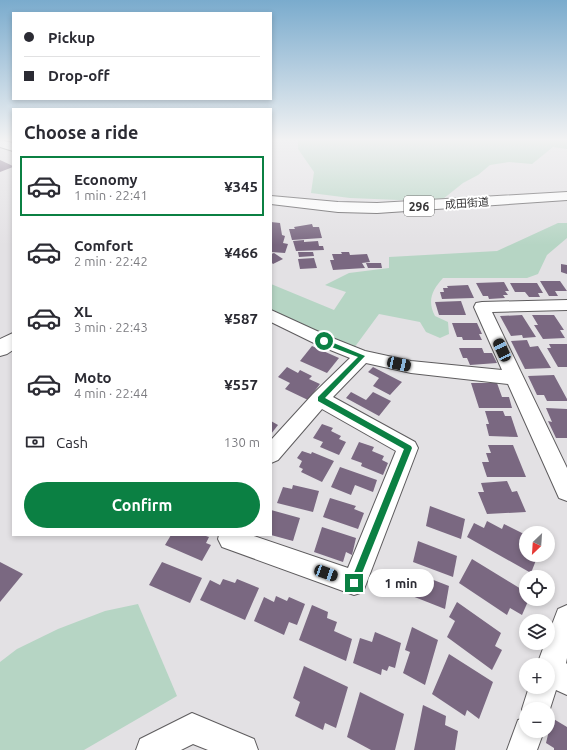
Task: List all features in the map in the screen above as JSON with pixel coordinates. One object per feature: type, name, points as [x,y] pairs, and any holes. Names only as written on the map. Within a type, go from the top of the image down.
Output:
[{"type":"main road","name":"成田街道","points":[[272,200],[338,207],[377,208],[567,196]]},
{"type":"main road","points":[[0,349],[12,341]]},
{"type":"street","points":[[564,309],[482,307],[567,491]]},
{"type":"street","points":[[272,315],[324,341],[362,356],[411,367],[456,373],[515,378]]},
{"type":"street","points":[[272,453],[320,399],[362,356]]},
{"type":"street","points":[[231,536],[230,539],[354,583],[408,448],[320,399]]},
{"type":"street","points":[[555,666],[567,618]]},
{"type":"street","points":[[152,750],[192,728],[243,750]]},
{"type":"street","points":[[522,750],[526,738]]},
{"type":"green space","points":[[314,175],[478,175],[463,183],[443,199],[399,200],[350,198],[311,193]]},
{"type":"green space","points":[[558,223],[567,223],[567,238],[547,255],[538,274],[527,278],[443,278],[436,287],[431,301],[435,316],[448,322],[449,334],[440,338],[426,332],[420,322],[379,314],[354,348],[328,338],[272,310],[272,284],[334,310],[346,292],[325,285],[349,273],[389,268],[389,257],[497,251]]},
{"type":"green space","points":[[138,604],[177,696],[84,750],[0,750],[0,662],[17,649],[58,629],[105,611]]},
{"type":"building","points":[[272,222],[280,223],[282,235],[285,236],[283,243],[288,244],[285,253],[272,252]]},
{"type":"building","points":[[312,224],[313,227],[319,227],[322,238],[292,240],[289,229],[295,229],[294,227]]},
{"type":"building","points":[[304,240],[304,242],[318,241],[319,246],[323,246],[324,250],[296,251],[293,241]]},
{"type":"building","points":[[298,252],[313,252],[314,256],[299,257]]},
{"type":"building","points":[[341,252],[349,252],[350,255],[367,254],[370,262],[362,263],[365,268],[333,270],[330,260],[334,260],[332,254],[342,254]]},
{"type":"building","points":[[274,253],[283,259],[273,264],[272,254]]},
{"type":"building","points":[[314,258],[317,268],[300,269],[298,259]]},
{"type":"building","points":[[366,263],[381,263],[382,268],[368,268]]},
{"type":"building","points":[[561,264],[567,265],[567,274],[561,272]]},
{"type":"building","points":[[540,281],[560,281],[567,291],[555,291],[558,296],[549,296]]},
{"type":"building","points":[[504,282],[509,291],[505,291],[508,295],[503,295],[505,298],[489,299],[488,296],[483,296],[476,283]]},
{"type":"building","points":[[510,283],[537,283],[543,293],[538,293],[540,297],[529,297],[525,292],[515,292]]},
{"type":"building","points":[[468,285],[474,298],[442,299],[440,292],[444,292],[443,288],[448,288],[447,286]]},
{"type":"building","points":[[461,301],[466,315],[439,315],[435,302]]},
{"type":"building","points":[[522,315],[536,337],[523,338],[522,335],[511,336],[500,316]]},
{"type":"building","points":[[532,315],[554,315],[564,330],[560,330],[565,338],[543,339],[534,325],[538,325]]},
{"type":"building","points":[[452,323],[477,323],[482,334],[479,334],[482,340],[463,340],[462,337],[457,337]]},
{"type":"building","points":[[527,340],[530,347],[538,346],[551,368],[525,369],[511,341]]},
{"type":"building","points":[[549,344],[567,344],[567,367],[558,367],[547,348],[551,348]]},
{"type":"building","points":[[312,346],[339,358],[327,373],[300,361]]},
{"type":"building","points":[[459,348],[482,348],[484,353],[492,353],[497,363],[470,365],[467,358],[463,358]]},
{"type":"building","points":[[287,367],[298,373],[300,370],[312,376],[309,379],[320,384],[308,400],[285,389],[290,383],[278,377]]},
{"type":"building","points":[[373,367],[402,382],[390,395],[373,386],[379,378],[368,372]]},
{"type":"building","points":[[554,375],[567,401],[547,401],[544,395],[537,395],[528,376]]},
{"type":"building","points":[[471,383],[497,383],[502,397],[509,397],[512,408],[479,408]]},
{"type":"building","points":[[351,392],[366,400],[373,392],[391,401],[379,416],[346,398]]},
{"type":"building","points":[[546,408],[567,409],[567,438],[556,438],[548,421],[552,422]]},
{"type":"building","points":[[485,411],[503,411],[505,416],[511,416],[518,437],[489,436],[486,424],[489,424]]},
{"type":"building","points":[[272,422],[278,425],[272,433]]},
{"type":"building","points":[[322,424],[333,428],[331,431],[341,436],[339,439],[346,442],[339,455],[320,447],[323,442],[313,438]]},
{"type":"building","points":[[359,442],[374,447],[372,451],[384,456],[382,460],[388,463],[383,475],[361,466],[362,463],[351,459]]},
{"type":"building","points":[[488,445],[513,445],[526,477],[487,477],[482,462],[489,462],[486,453],[491,453]]},
{"type":"building","points":[[302,451],[311,454],[312,452],[334,461],[322,482],[301,472],[303,469],[299,467],[302,461],[297,458]]},
{"type":"building","points":[[340,467],[377,480],[373,492],[355,485],[351,495],[331,487]]},
{"type":"building","points":[[507,481],[512,492],[517,491],[526,512],[487,514],[478,492],[484,492],[481,483]]},
{"type":"building","points":[[293,485],[319,491],[313,512],[277,503],[283,487],[292,489]]},
{"type":"building","points":[[330,498],[356,506],[354,509],[364,513],[358,529],[323,517]]},
{"type":"building","points":[[430,506],[465,519],[461,539],[426,526]]},
{"type":"building","points":[[272,510],[300,518],[293,541],[272,535]]},
{"type":"building","points":[[487,521],[502,529],[504,524],[519,532],[519,562],[535,562],[532,570],[526,570],[467,537],[474,523],[484,528]]},
{"type":"building","points":[[322,527],[356,538],[352,555],[346,552],[343,562],[314,552]]},
{"type":"building","points":[[170,536],[206,536],[209,537],[206,543],[211,545],[202,561],[165,545]]},
{"type":"building","points":[[418,541],[457,556],[453,577],[413,562]]},
{"type":"building","points":[[472,559],[519,588],[519,606],[526,606],[522,614],[510,608],[507,615],[459,583]]},
{"type":"building","points":[[0,562],[23,574],[0,602]]},
{"type":"building","points":[[162,562],[202,578],[190,603],[149,585]]},
{"type":"building","points":[[413,572],[449,586],[445,609],[407,594]]},
{"type":"building","points":[[223,579],[235,583],[237,579],[259,588],[245,620],[200,600],[210,580],[220,585]]},
{"type":"building","points":[[276,596],[287,601],[289,597],[305,604],[297,625],[289,622],[284,635],[254,621],[264,597],[274,602]]},
{"type":"building","points":[[457,602],[501,633],[495,646],[502,650],[492,670],[447,637],[455,621],[449,617]]},
{"type":"building","points":[[312,605],[328,612],[327,618],[337,622],[334,631],[352,639],[346,661],[299,640]]},
{"type":"building","points":[[412,627],[438,640],[425,685],[403,673],[410,652],[405,650]]},
{"type":"building","points":[[375,632],[401,643],[395,668],[389,666],[387,671],[382,669],[381,675],[353,663],[360,638],[372,642]]},
{"type":"building","points":[[449,654],[493,682],[479,719],[467,710],[465,716],[432,694]]},
{"type":"building","points":[[304,666],[348,687],[336,728],[325,723],[323,730],[295,716],[300,702],[293,698]]},
{"type":"building","points":[[360,692],[404,714],[395,750],[371,750],[347,737]]},
{"type":"building","points":[[423,705],[446,716],[445,725],[458,731],[455,750],[414,750]]},
{"type":"building","points":[[555,720],[567,727],[567,750],[554,750],[554,748],[546,743],[547,738],[555,738]]},
{"type":"route","points":[[324,341],[362,356],[320,399],[408,448],[354,583]]}]
